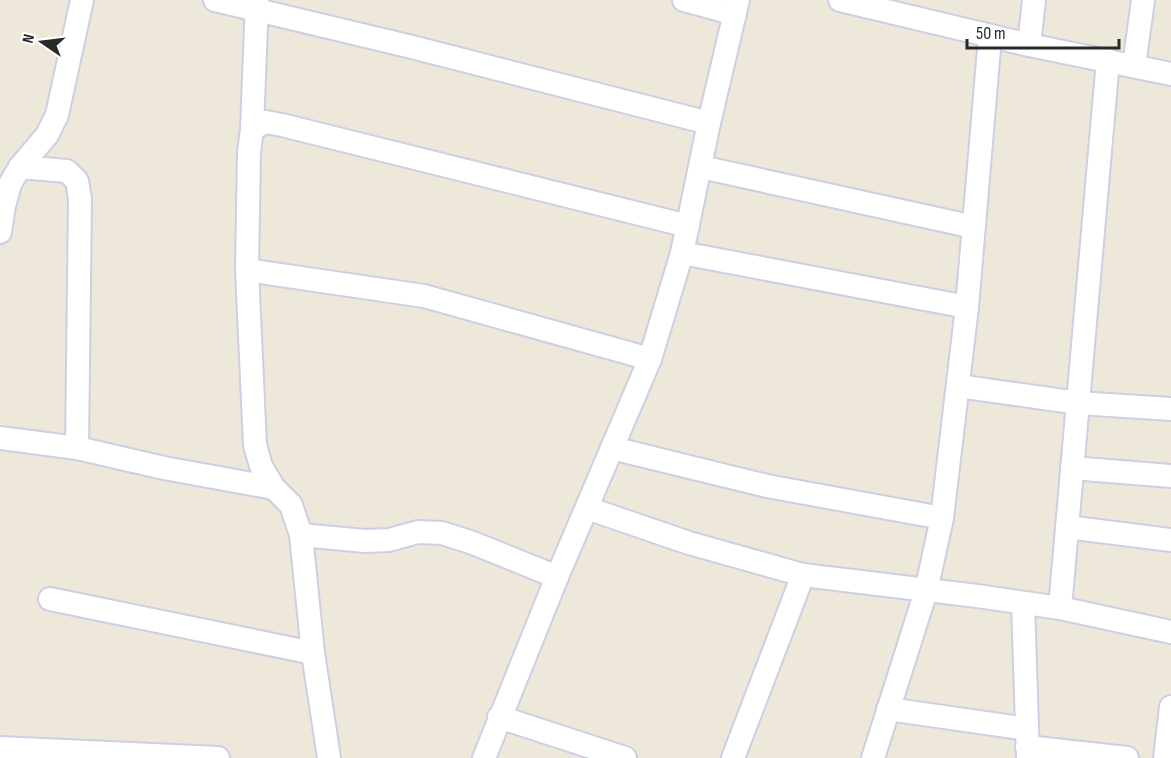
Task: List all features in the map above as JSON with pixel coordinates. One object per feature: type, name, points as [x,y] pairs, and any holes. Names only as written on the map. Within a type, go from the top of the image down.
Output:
[{"type":"street","points":[[0,232],[10,184],[20,167],[47,135],[57,115],[82,0]]},
{"type":"street","points":[[214,0],[257,5],[709,123]]},
{"type":"street","points":[[484,758],[557,577],[650,359],[682,253],[709,123],[737,7],[684,0]]},
{"type":"street","points":[[840,0],[990,37],[1171,74]]},
{"type":"street","points":[[1029,45],[1034,0]]},
{"type":"street","points":[[1134,66],[1143,0]]},
{"type":"street","points":[[257,5],[249,152],[247,270],[255,445],[261,466],[274,488],[291,505],[301,535],[313,653],[329,758]]},
{"type":"street","points":[[873,758],[926,591],[942,518],[967,307],[990,37]]},
{"type":"street","points":[[1060,608],[1108,60]]},
{"type":"street","points":[[252,129],[266,122],[282,125],[688,226]]},
{"type":"street","points":[[20,167],[67,171],[76,181],[80,199],[76,448]]},
{"type":"street","points":[[701,167],[974,227]]},
{"type":"street","points":[[682,253],[967,307]]},
{"type":"street","points":[[247,270],[424,296],[650,359]]},
{"type":"street","points":[[958,386],[1078,403],[1171,409]]},
{"type":"street","points":[[0,438],[76,448],[164,468],[274,488]]},
{"type":"street","points":[[612,447],[766,486],[942,518]]},
{"type":"street","points":[[1072,468],[1171,476]]},
{"type":"street","points":[[587,508],[689,543],[803,575],[1060,608],[1171,632]]},
{"type":"street","points":[[1067,527],[1171,540]]},
{"type":"street","points":[[301,535],[365,541],[389,540],[418,532],[442,533],[557,577]]},
{"type":"street","points":[[733,758],[803,575]]},
{"type":"street","points":[[50,599],[313,653]]},
{"type":"street","points":[[1023,603],[1027,745]]},
{"type":"street","points":[[1165,758],[1171,707]]},
{"type":"street","points":[[888,709],[1027,745],[1126,758]]},
{"type":"street","points":[[499,717],[625,758]]},
{"type":"street","points":[[0,748],[218,758]]}]
